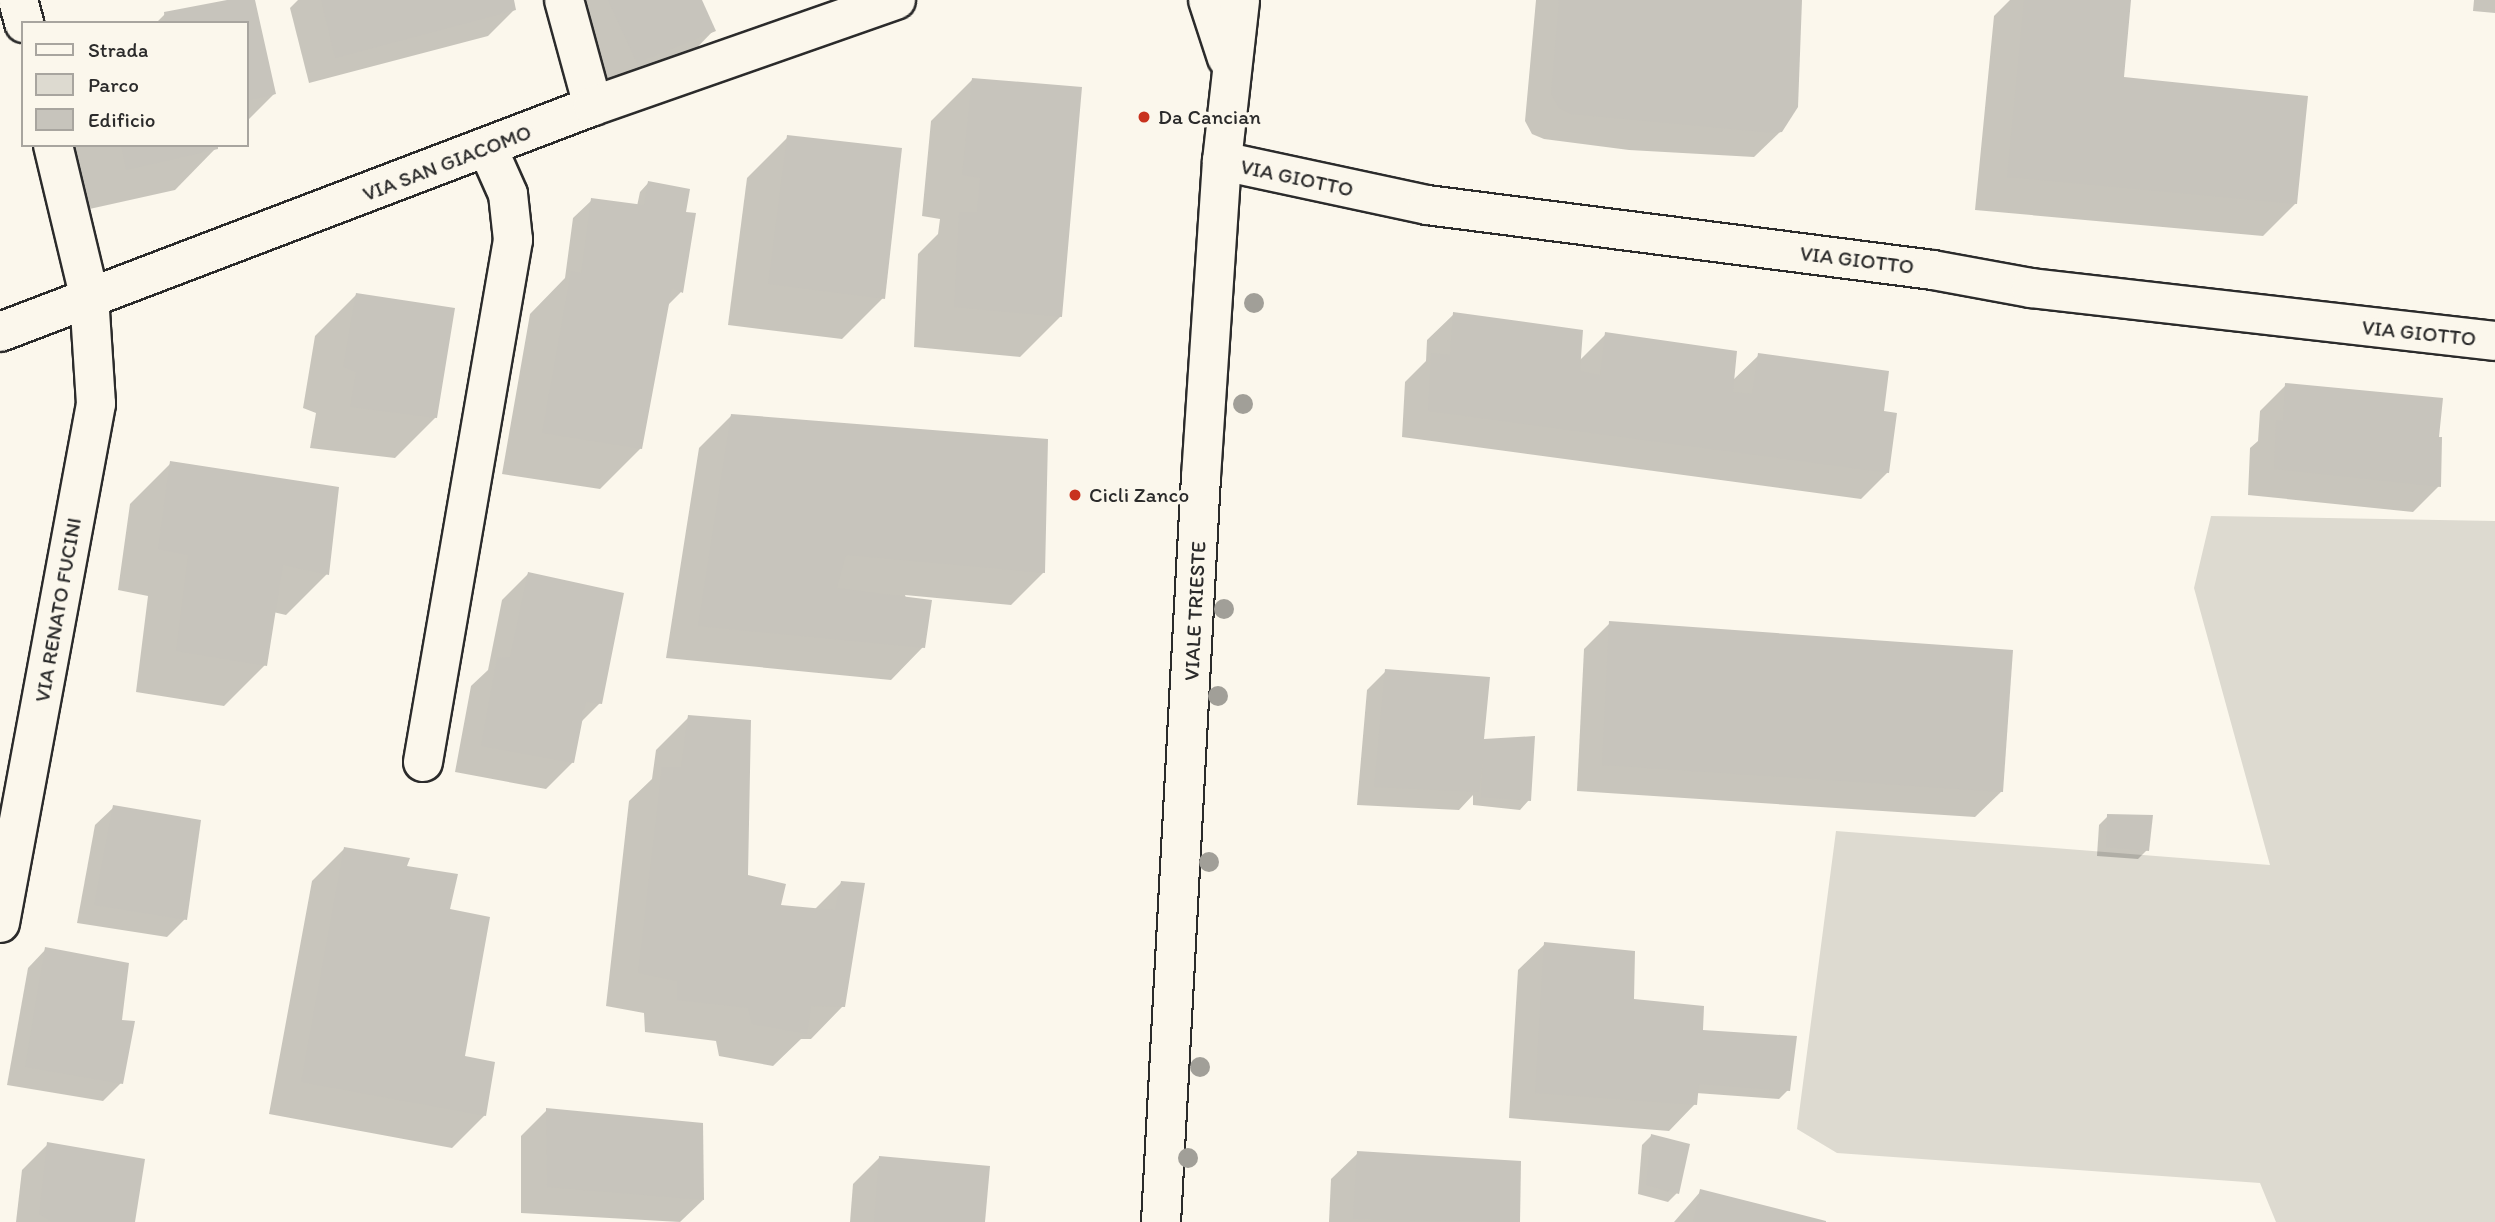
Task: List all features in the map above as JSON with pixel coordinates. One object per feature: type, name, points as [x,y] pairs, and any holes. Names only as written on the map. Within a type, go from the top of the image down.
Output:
[{"type":"street","points":[[18,0],[23,21]]},
{"type":"street","points":[[564,0],[593,106]]},
{"type":"street","name":"VIA SAN GIACOMO","points":[[0,332],[89,295],[488,149],[593,106],[896,0]]},
{"type":"street","points":[[1209,0],[1231,69]]},
{"type":"street","name":"VIALE TRIESTE","points":[[1161,1222],[1222,161],[1240,0]]},
{"type":"street","name":"VIA RENATO FUCINI","points":[[0,923],[96,404],[89,295],[53,147]]},
{"type":"street","points":[[423,762],[513,240],[508,194],[488,149]]},
{"type":"street","name":"VIA GIOTTO","points":[[1222,161],[1427,205],[1933,270],[2031,288],[2495,341]]},
{"type":"green space","points":[[2211,516],[2495,521],[2495,1222],[2276,1222],[2260,1183],[1837,1153],[1797,1129],[1836,831],[2270,865],[2194,588]]},
{"type":"building","points":[[227,0],[255,0],[276,94],[248,101],[248,21],[165,21],[164,12]]},
{"type":"building","points":[[321,0],[514,0],[516,10],[335,58]]},
{"type":"building","points":[[608,0],[702,0],[716,31],[637,63]]},
{"type":"building","points":[[1559,0],[1802,0],[1798,107],[1782,132],[1774,133],[1571,114],[1559,108],[1551,94]]},
{"type":"building","points":[[2024,0],[2131,0],[2124,77],[2308,96],[2297,204],[2007,177]]},
{"type":"building","points":[[972,78],[1082,87],[1062,317],[954,307],[959,212],[977,212],[980,178],[962,175]]},
{"type":"building","points":[[787,135],[902,148],[885,299],[768,284]]},
{"type":"building","points":[[121,147],[218,147],[218,149],[126,170]]},
{"type":"building","points":[[648,181],[690,189],[686,212],[696,213],[683,293],[672,288],[642,449],[542,433],[571,271],[581,273],[591,198],[644,205]]},
{"type":"building","points":[[356,293],[455,308],[437,418],[350,407],[356,372],[343,367]]},
{"type":"building","points":[[1453,312],[1583,330],[1580,371],[1600,375],[1605,332],[1737,351],[1733,392],[1752,394],[1758,353],[1889,371],[1884,411],[1897,413],[1889,473],[1428,411],[1431,353],[1450,355]]},
{"type":"building","points":[[2285,383],[2443,398],[2439,437],[2442,437],[2441,487],[2274,469],[2276,420],[2283,421]]},
{"type":"building","points":[[731,414],[1048,439],[1045,573],[846,555],[837,588],[932,600],[925,648],[698,626]]},
{"type":"building","points":[[170,461],[339,487],[329,575],[283,565],[267,666],[176,651],[188,555],[158,549]]},
{"type":"building","points":[[528,572],[624,593],[602,704],[586,702],[574,763],[481,746],[497,658],[510,657]]},
{"type":"building","points":[[1609,621],[2013,650],[2003,792],[1602,765]]},
{"type":"building","points":[[1385,669],[1490,677],[1484,739],[1535,736],[1531,801],[1481,797],[1483,757],[1479,792],[1374,787]]},
{"type":"building","points":[[688,715],[751,720],[748,875],[786,884],[781,905],[835,910],[841,881],[865,883],[845,1007],[811,1006],[807,1034],[752,1024],[748,1008],[677,1000],[677,981],[638,973],[662,767],[681,767]]},
{"type":"building","points":[[113,805],[201,820],[187,920],[94,905]]},
{"type":"building","points":[[2107,814],[2153,815],[2149,851],[2106,847]]},
{"type":"building","points":[[344,847],[410,858],[407,866],[458,874],[450,909],[490,917],[465,1056],[495,1062],[486,1116],[301,1082]]},
{"type":"building","points":[[1544,942],[1635,951],[1634,999],[1704,1006],[1703,1030],[1797,1036],[1790,1091],[1699,1084],[1697,1105],[1535,1093]]},
{"type":"building","points":[[45,947],[129,963],[122,1020],[135,1021],[123,1084],[25,1067]]},
{"type":"building","points":[[546,1108],[703,1123],[704,1200],[547,1187]]},
{"type":"building","points":[[1651,1134],[1690,1144],[1679,1194],[1646,1185]]},
{"type":"building","points":[[47,1142],[145,1159],[135,1222],[52,1222],[39,1214]]},
{"type":"building","points":[[1357,1151],[1521,1161],[1520,1222],[1353,1219]]},
{"type":"building","points":[[879,1156],[990,1166],[985,1222],[874,1222]]},
{"type":"building","points":[[1700,1189],[1826,1221],[1826,1222],[1693,1222]]},
{"type":"place","name":"Da Cancian","points":[[1144,117]]},
{"type":"place","name":"Cicli Zanco","points":[[1075,495]]}]
